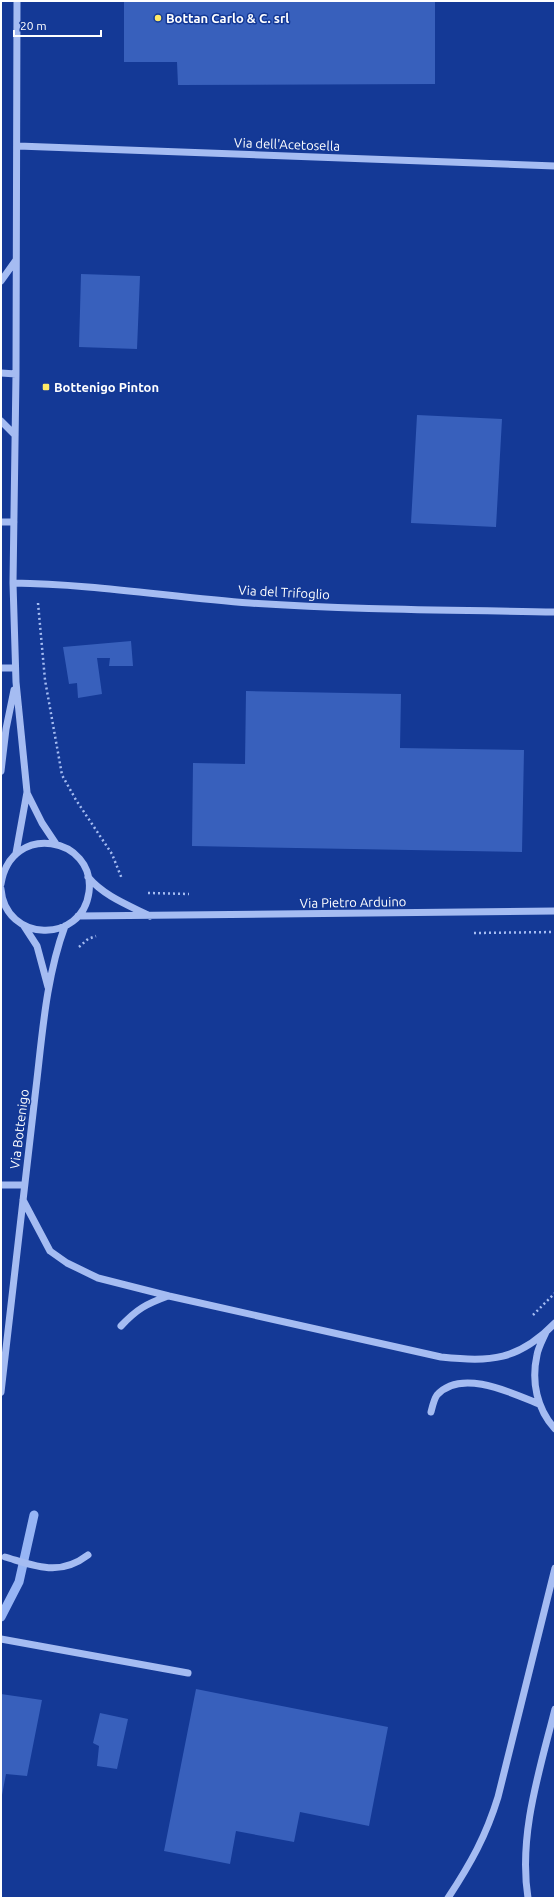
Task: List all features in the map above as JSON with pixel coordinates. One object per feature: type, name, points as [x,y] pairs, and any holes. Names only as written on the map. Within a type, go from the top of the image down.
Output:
[{"type":"street","points":[[16,853],[27,792],[15,668],[13,583],[18,146],[17,1]]},
{"type":"street","name":"Via dell'Acetosella","points":[[18,146],[555,166]]},
{"type":"street","points":[[1,282],[16,259]]},
{"type":"street","points":[[1,373],[16,374]]},
{"type":"street","points":[[1,421],[15,435]]},
{"type":"street","points":[[1,522],[14,522]]},
{"type":"street","name":"Via del Trifoglio","points":[[13,583],[37,583],[251,603],[308,606],[555,612]]},
{"type":"street","points":[[1,668],[15,668]]},
{"type":"street","points":[[1,771],[6,729],[16,682]]},
{"type":"street","points":[[27,792],[42,823],[56,844]]},
{"type":"street","points":[[1,884],[2,874],[8,862],[16,853],[29,846],[42,842],[56,844],[67,848],[77,856],[88,877],[89,891],[85,905],[78,916],[65,926],[51,931],[37,930],[24,926]]},
{"type":"street","name":"Via Pietro Arduino","points":[[88,877],[95,886],[107,894],[152,917]]},
{"type":"street","points":[[1,889],[1,900]]},
{"type":"street","name":"Via Bottenigo","points":[[1,900],[14,919],[24,926],[37,946],[49,989]]},
{"type":"street","name":"Via Pietro Arduino","points":[[78,916],[152,917],[555,911]]},
{"type":"street","name":"Via Bottenigo","points":[[1,1392],[24,1185],[49,989],[59,943],[65,926]]},
{"type":"street","points":[[1,1185],[24,1185]]},
{"type":"street","points":[[23,1200],[50,1251],[67,1263],[98,1278],[169,1296],[441,1357],[468,1360],[496,1359],[521,1350],[546,1332],[555,1323]]},
{"type":"street","points":[[121,1326],[135,1311],[152,1302],[169,1296]]},
{"type":"street","points":[[546,1332],[537,1354],[534,1379],[538,1404],[555,1429]]},
{"type":"street","points":[[431,1412],[437,1395],[452,1386],[472,1383],[496,1387],[538,1404]]},
{"type":"street","points":[[5,1557],[58,1569],[79,1562],[88,1555]]},
{"type":"street","points":[[448,1898],[469,1867],[488,1828],[498,1797],[555,1568]]},
{"type":"street","points":[[4,1640],[188,1673]]},
{"type":"street","points":[[528,1898],[526,1883],[527,1835],[538,1776],[555,1708]]},
{"type":"path","points":[[37,583],[45,680],[62,775],[76,800],[112,854],[123,881]]},
{"type":"path","points":[[143,893],[170,894]]},
{"type":"path","points":[[473,933],[555,932]]},
{"type":"path","points":[[78,948],[88,939],[100,934]]},
{"type":"path","points":[[532,1317],[555,1293]]},
{"type":"building","points":[[124,1],[435,1],[435,84],[178,85],[177,62],[124,62]]},
{"type":"building","points":[[81,274],[140,276],[137,349],[79,347]]},
{"type":"building","points":[[417,415],[502,419],[496,527],[411,523]]},
{"type":"building","points":[[131,641],[133,666],[109,666],[110,658],[97,658],[102,694],[78,698],[77,683],[69,684],[63,647]]},
{"type":"building","points":[[246,691],[401,694],[400,748],[524,750],[522,852],[192,846],[193,763],[245,764]]},
{"type":"building","points":[[196,1689],[388,1727],[369,1826],[300,1812],[294,1842],[236,1831],[230,1864],[164,1851]]},
{"type":"building","points":[[1,1694],[42,1700],[27,1776],[6,1774],[2,1795]]},
{"type":"building","points":[[100,1713],[128,1719],[117,1769],[97,1766],[99,1746],[93,1743]]},
{"type":"waterway","points":[[1,1617],[19,1582],[34,1515]]},
{"type":"place","name":"Bottan Carlo & C. srl","points":[[158,18]]},
{"type":"place","name":"Bottenigo Pinton","points":[[46,387]]}]
